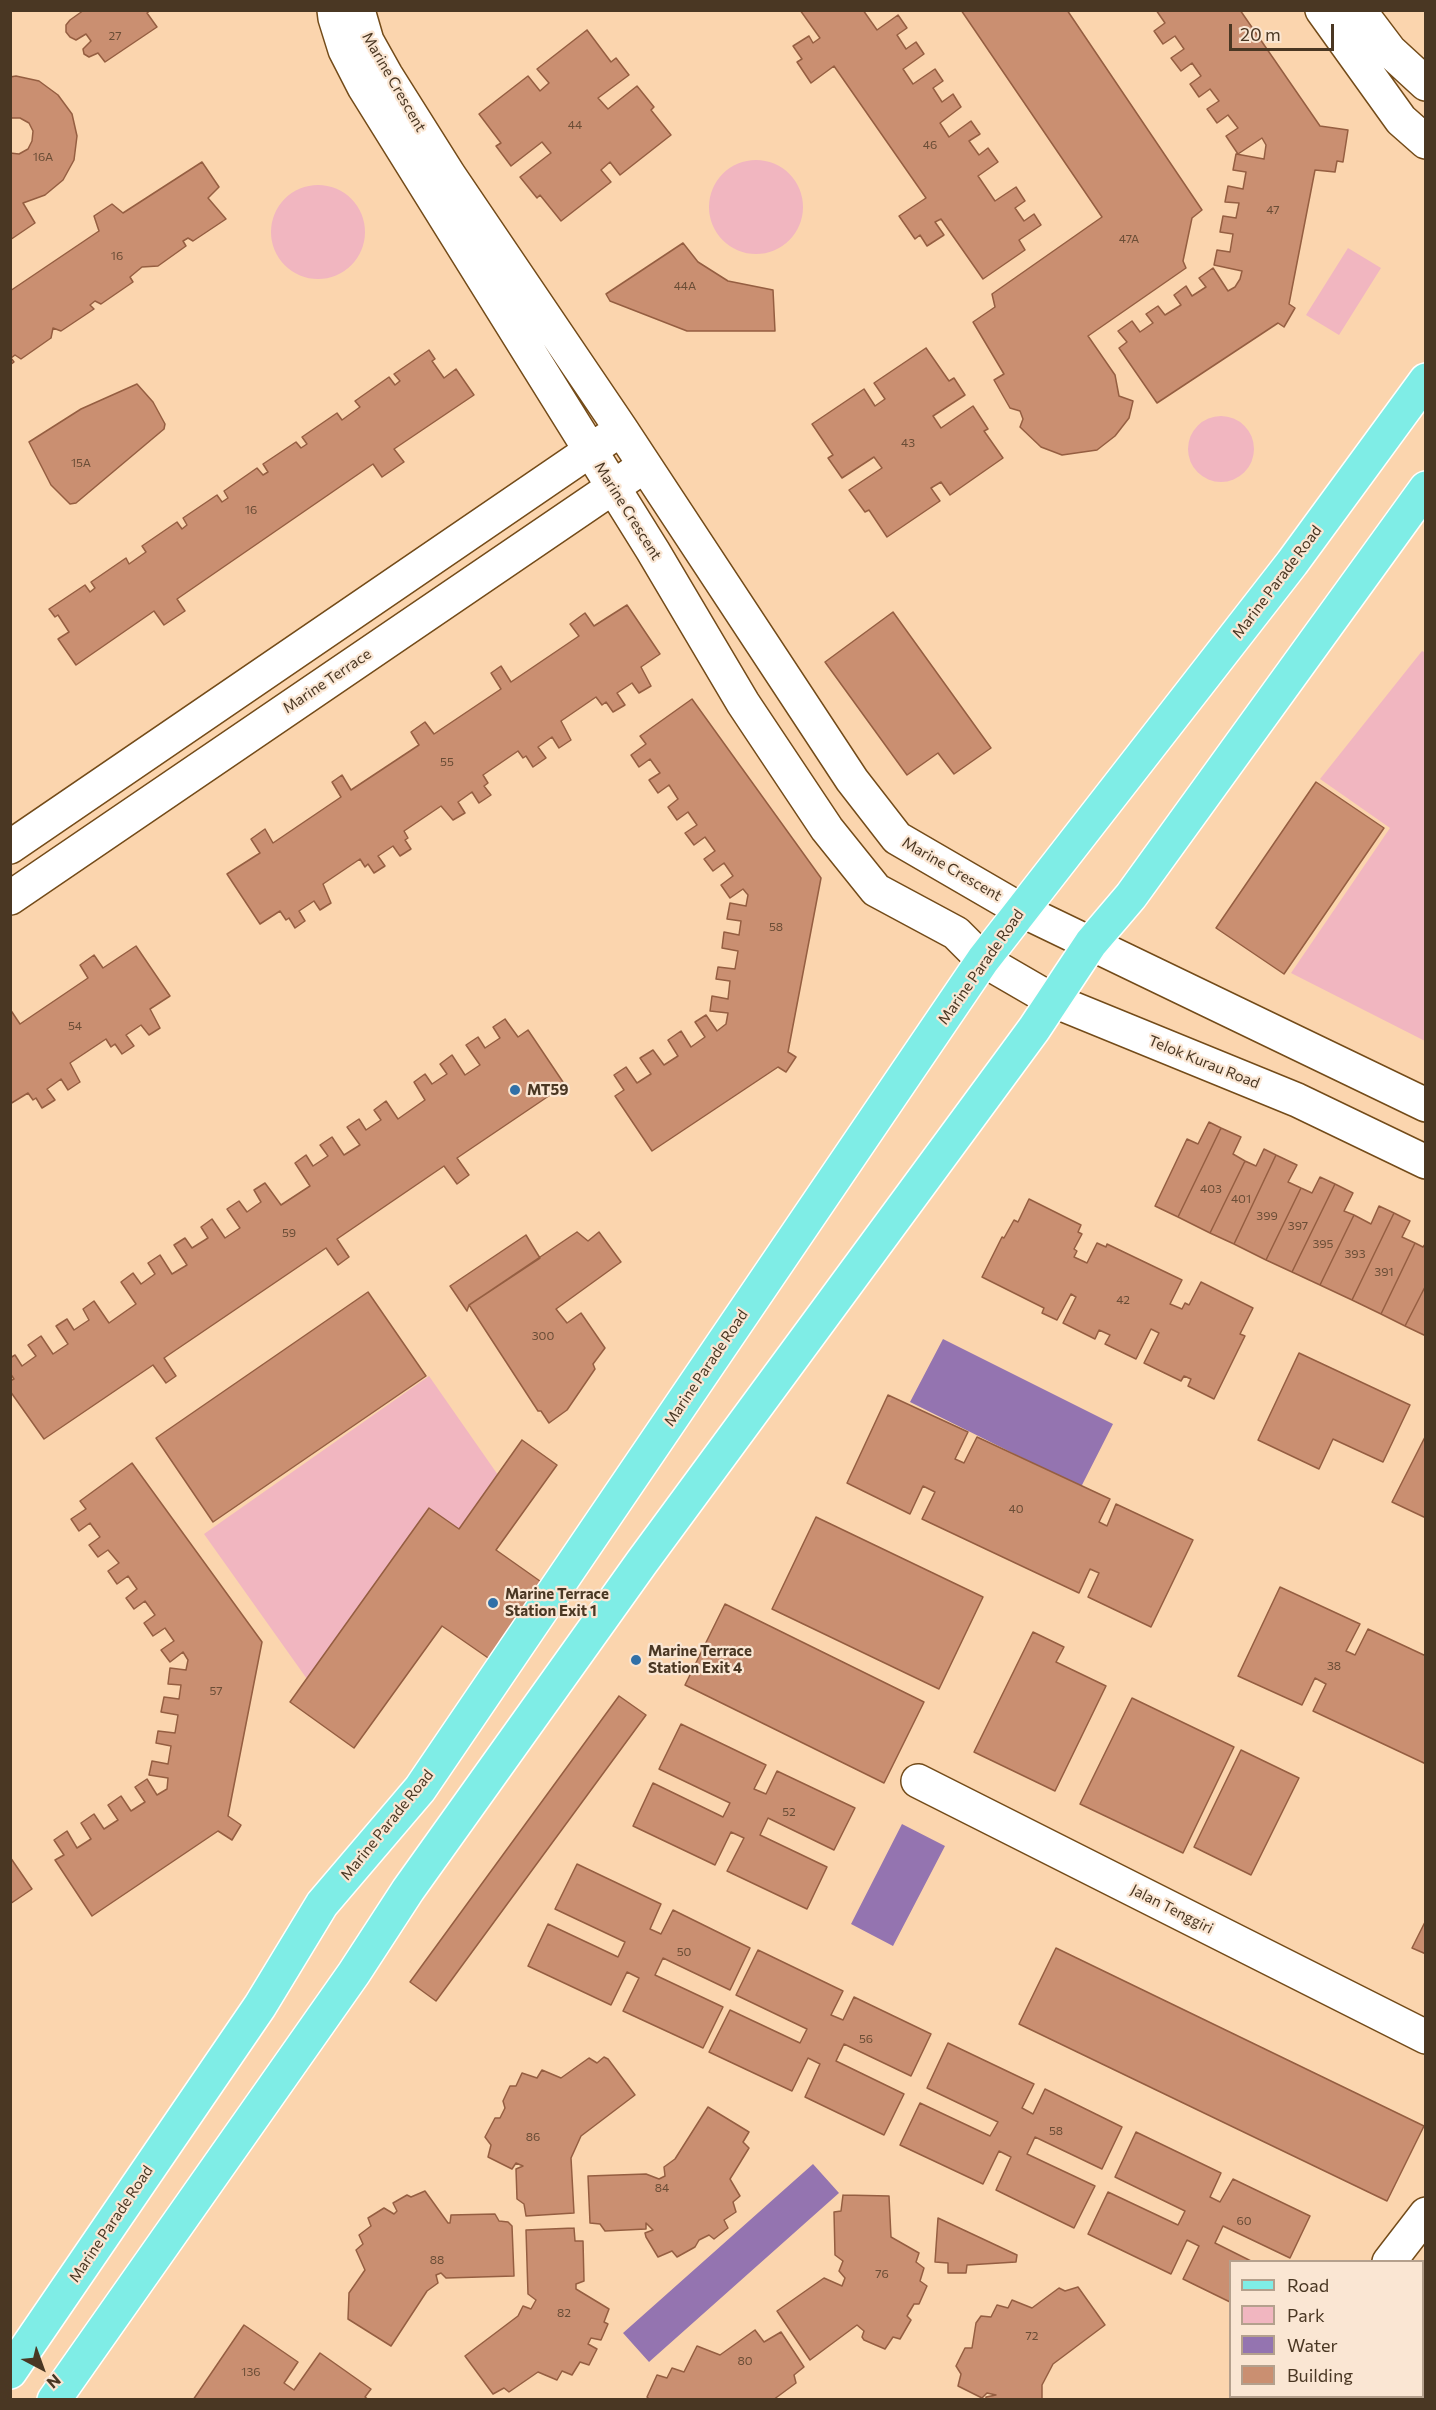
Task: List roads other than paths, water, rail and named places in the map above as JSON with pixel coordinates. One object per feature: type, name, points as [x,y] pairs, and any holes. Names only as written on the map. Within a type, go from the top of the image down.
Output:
[{"type":"main road","name":"Marine Parade Road","points":[[10,2372],[260,2006],[322,1904],[420,1789],[983,960],[1293,563],[1425,380]]},
{"type":"main road","points":[[54,2400],[340,1992],[408,1890],[642,1562],[1034,1029],[1091,943],[1131,896],[1425,488]]},
{"type":"street","name":"Marine Crescent","points":[[334,10],[345,50],[364,87],[614,486],[743,703],[827,829],[876,890],[956,933],[983,960]]},
{"type":"street","name":"Marine Crescent","points":[[358,10],[367,41],[449,175],[645,465],[815,727],[852,780],[897,838],[1021,910]]},
{"type":"street","points":[[1322,10],[1401,120],[1425,142]]},
{"type":"street","points":[[1359,10],[1390,51],[1425,84]]},
{"type":"street","points":[[10,847],[621,429]]},
{"type":"street","name":"Marine Terrace","points":[[10,898],[645,465]]},
{"type":"street","points":[[1021,910],[1425,1105]]},
{"type":"street","name":"Telok Kurau Road","points":[[983,960],[1052,1000],[1297,1100],[1425,1162]]},
{"type":"street","name":"Jalan Tenggiri","points":[[918,1781],[1425,2037]]},
{"type":"street","points":[[1390,2260],[1425,2214]]},
{"type":"water","points":[[943,1339],[1113,1424],[1081,1487],[910,1402]]},
{"type":"water","points":[[902,1824],[945,1846],[893,1946],[851,1924]]},
{"type":"water","points":[[813,2164],[839,2193],[649,2362],[623,2333]]},
{"type":"place","name":"MT59","points":[[515,1090]]},
{"type":"place","name":"Marine Terrace Station Exit 1","points":[[493,1603]]},
{"type":"place","name":"Marine Terrace Station Exit 4","points":[[636,1660]]}]
